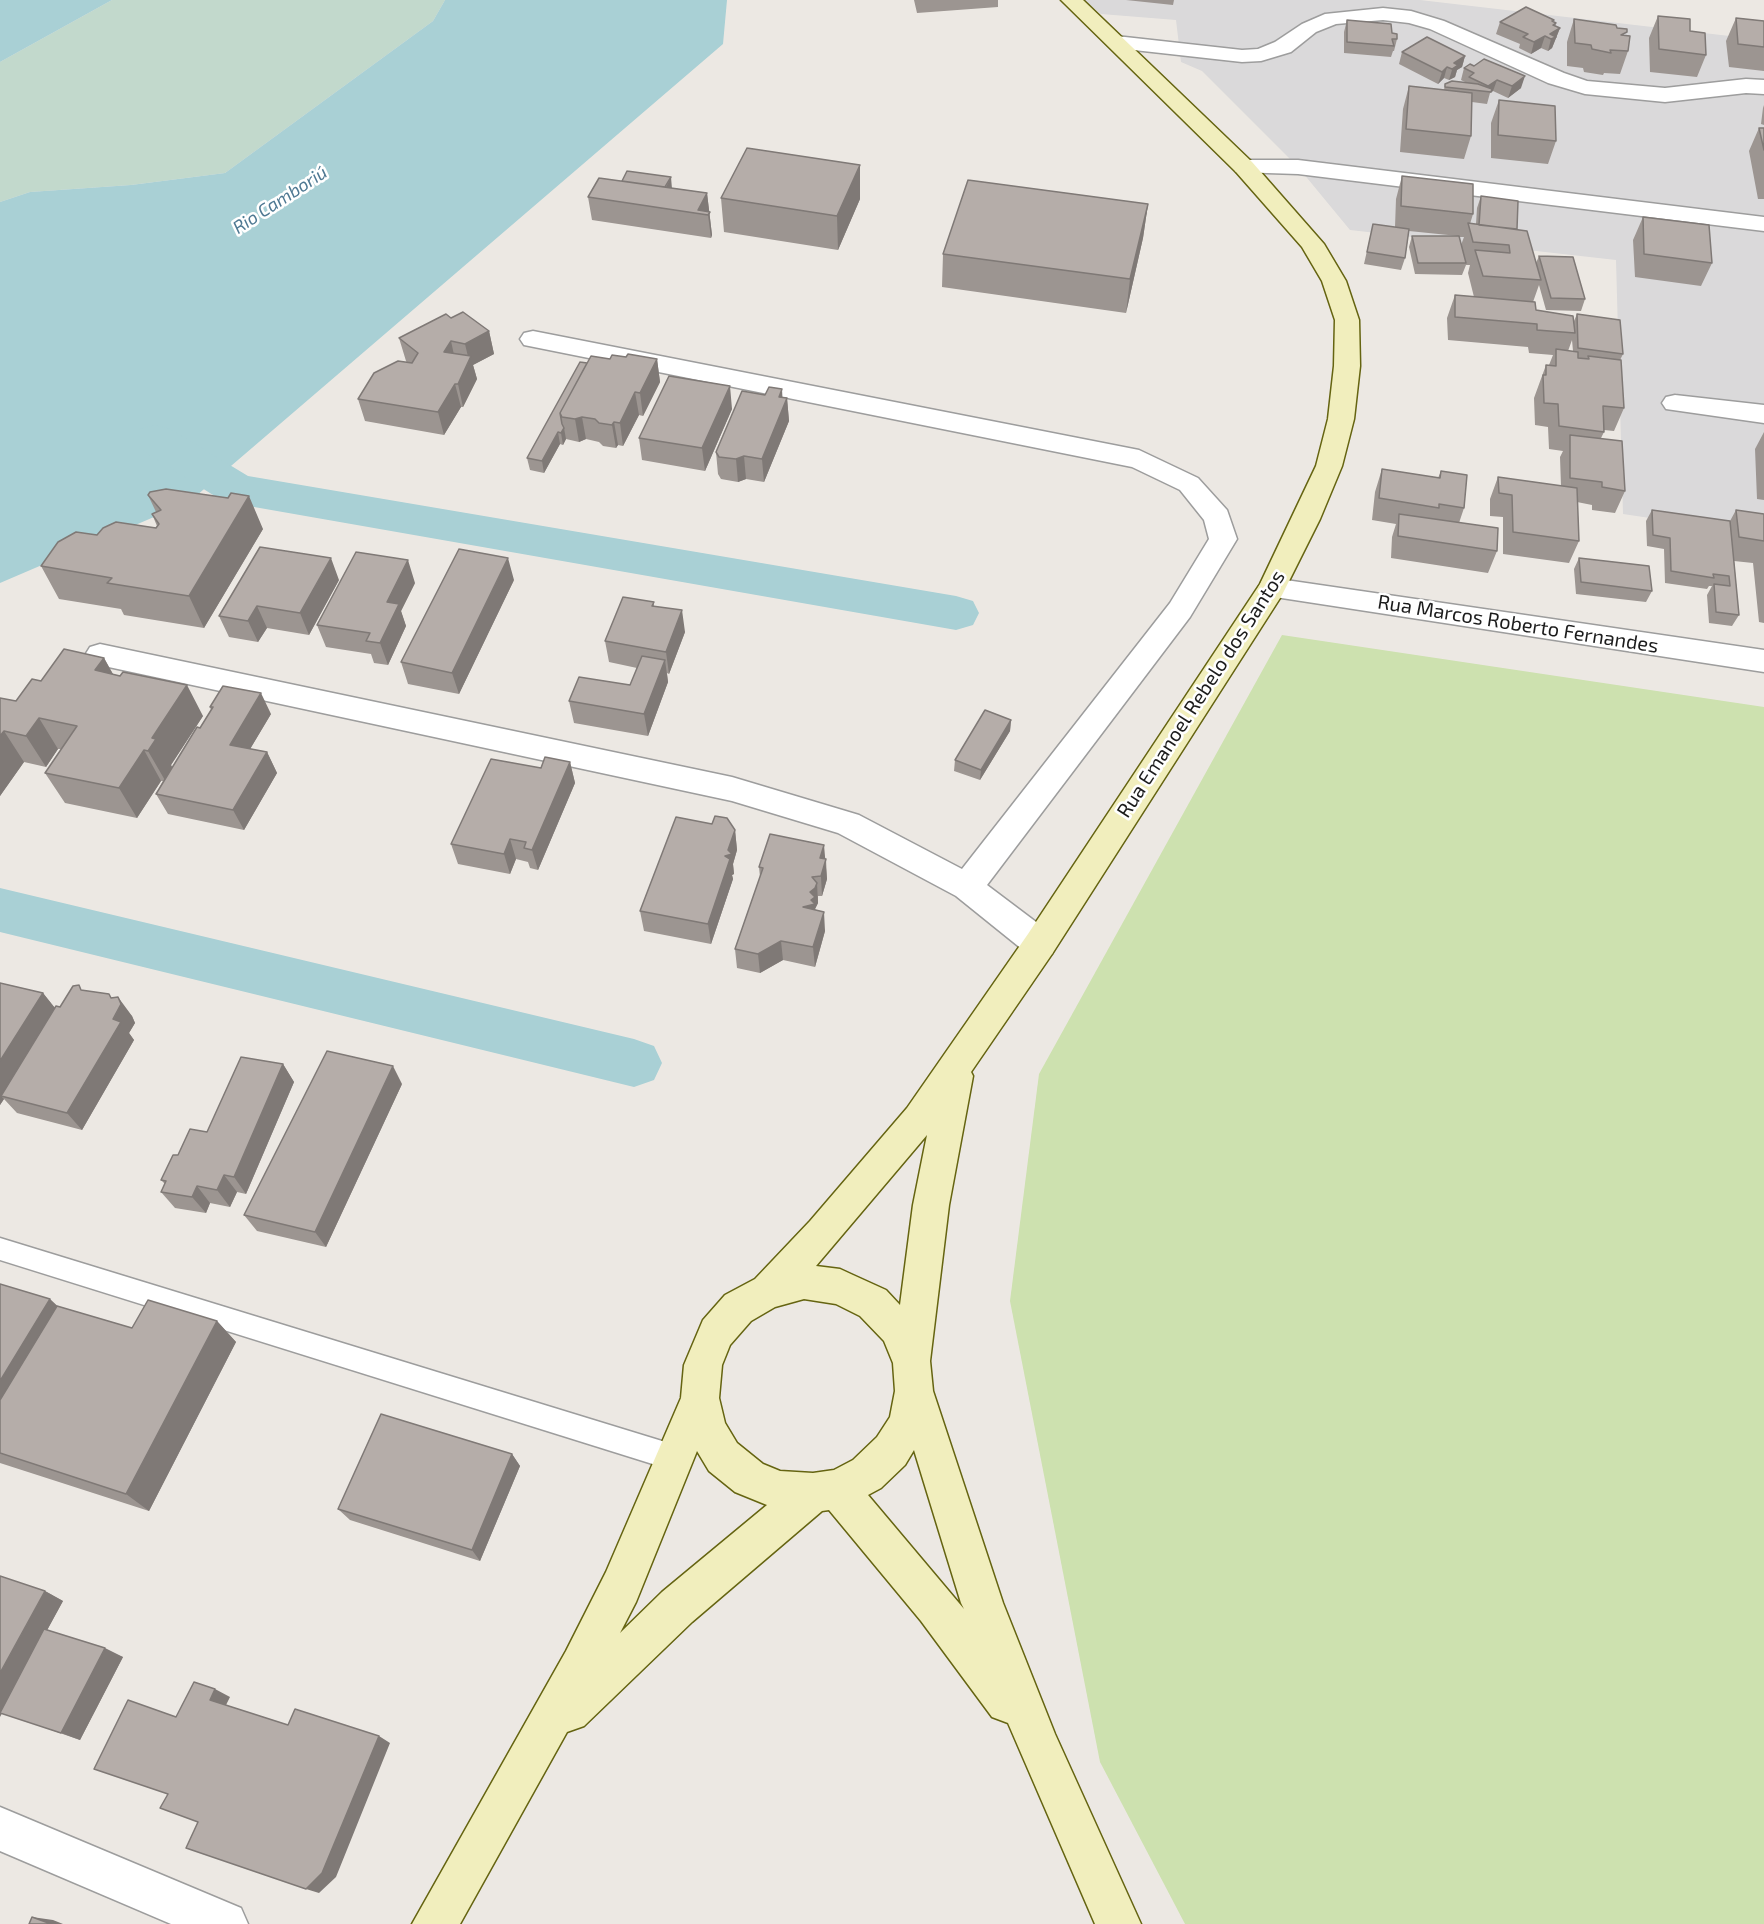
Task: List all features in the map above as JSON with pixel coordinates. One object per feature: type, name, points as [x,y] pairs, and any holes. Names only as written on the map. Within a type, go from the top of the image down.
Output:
[{"type":"main road","name":"Rua Emanoel Rebelo dos Santos","points":[[768,1290],[872,1176],[919,1119],[1040,944],[1272,588],[1329,466],[1341,419],[1347,366],[1347,320],[1334,281],[1312,244],[1244,167],[1071,0]]},
{"type":"main road","name":"Rua Emanoel Rebelo dos Santos","points":[[913,1377],[931,1205],[959,1062]]},
{"type":"main road","points":[[435,1924],[581,1666],[621,1587],[700,1398],[703,1365],[716,1333],[738,1308],[768,1290],[804,1282],[840,1287],[873,1303],[898,1329],[982,1603],[1038,1745],[1118,1924]]},
{"type":"main road","points":[[534,1747],[606,1674],[745,1547],[825,1491],[867,1474],[891,1451],[908,1423],[913,1377]]},
{"type":"main road","points":[[700,1398],[707,1430],[723,1457],[749,1478],[780,1491],[825,1491],[936,1606],[1038,1745]]},
{"type":"street","points":[[1116,42],[1242,56],[1262,55],[1283,48],[1309,28],[1332,18],[1383,14],[1412,17],[1437,25],[1556,78],[1585,87],[1665,95],[1701,93],[1746,86],[1764,87]]},
{"type":"street","points":[[1244,167],[1298,167],[1764,224]]},
{"type":"street","points":[[533,339],[1139,459],[1189,484],[1217,517],[1223,539],[1180,610],[967,887]]},
{"type":"street","points":[[1676,403],[1764,414]]},
{"type":"street","name":"Rua Marcos Roberto Fernandes","points":[[1272,588],[1764,661]]},
{"type":"street","points":[[100,655],[732,789],[848,824],[967,887],[1040,944]]},
{"type":"street","points":[[0,1829],[225,1924]]},
{"type":"lane","points":[[0,1249],[675,1458]]},
{"type":"shaded area","points":[[1084,0],[1420,0],[1764,40],[1764,535],[1623,514],[1616,260],[1350,230],[1298,167],[1202,71],[1181,62],[1176,20],[1101,14]]},
{"type":"green space","points":[[112,0],[445,0],[433,21],[225,173],[131,185],[30,192],[0,202],[0,62]]},
{"type":"green space","points":[[1282,635],[1764,707],[1764,1924],[1185,1924],[1100,1762],[1010,1301],[1039,1074]]},
{"type":"water","points":[[0,0],[112,0],[0,62]]},
{"type":"water","name":"Rio Camboriú","points":[[445,0],[727,0],[723,44],[189,502],[0,583],[0,202],[30,192],[131,185],[225,173],[433,21]]},
{"type":"building","points":[[1526,7],[1554,20],[1552,21],[1556,23],[1553,25],[1560,28],[1550,34],[1556,37],[1551,39],[1545,36],[1534,42],[1523,37],[1528,34],[1500,22]]},
{"type":"building","points":[[1658,16],[1690,19],[1690,31],[1705,33],[1706,55],[1659,49]]},
{"type":"building","points":[[1736,18],[1764,21],[1764,47],[1738,44]]},
{"type":"building","points":[[1574,19],[1616,25],[1617,28],[1627,29],[1627,32],[1621,35],[1630,36],[1628,51],[1610,50],[1611,53],[1592,49],[1591,45],[1575,43]]},
{"type":"building","points":[[1347,20],[1391,24],[1392,33],[1397,34],[1397,39],[1392,39],[1394,46],[1347,42]]},
{"type":"building","points":[[1427,37],[1465,56],[1454,63],[1458,65],[1452,69],[1447,67],[1442,72],[1402,52]]},
{"type":"building","points":[[1484,59],[1525,76],[1512,86],[1497,80],[1488,86],[1469,77],[1474,73],[1464,68],[1470,64],[1474,66]]},
{"type":"building","points":[[1452,81],[1478,84],[1492,89],[1491,92],[1445,87],[1445,84]]},
{"type":"building","points":[[1409,86],[1472,93],[1471,136],[1406,129]]},
{"type":"building","points":[[1499,100],[1555,106],[1556,141],[1498,135]]},
{"type":"building","points":[[1759,128],[1764,128],[1764,150]]},
{"type":"building","points":[[747,148],[860,165],[837,216],[721,198]]},
{"type":"building","points":[[627,171],[671,177],[665,187],[622,181]]},
{"type":"building","points":[[1402,176],[1473,184],[1473,214],[1401,206]]},
{"type":"building","points":[[599,178],[707,193],[698,210],[710,212],[708,215],[588,197]]},
{"type":"building","points":[[968,180],[1148,204],[1130,279],[943,254]]},
{"type":"building","points":[[1481,196],[1518,201],[1517,229],[1479,225]]},
{"type":"building","points":[[1643,217],[1709,225],[1712,263],[1644,254]]},
{"type":"building","points":[[1468,223],[1527,231],[1541,280],[1483,276],[1475,250],[1510,253],[1509,245],[1473,242]]},
{"type":"building","points":[[1373,224],[1409,229],[1405,258],[1367,252]]},
{"type":"building","points":[[1412,236],[1459,236],[1466,263],[1418,263]]},
{"type":"building","points":[[1539,256],[1573,257],[1585,299],[1551,298]]},
{"type":"building","points":[[1455,295],[1535,302],[1536,310],[1573,316],[1575,333],[1537,330],[1537,324],[1455,317]]},
{"type":"building","points":[[463,312],[489,331],[465,344],[451,341],[444,352],[471,356],[458,384],[455,384],[438,412],[358,399],[374,373],[398,361],[412,363],[418,353],[399,338],[446,314],[451,318]]},
{"type":"building","points":[[1577,314],[1620,320],[1623,354],[1578,348]]},
{"type":"building","points":[[1556,349],[1578,352],[1578,358],[1589,359],[1588,356],[1621,360],[1624,408],[1603,406],[1604,432],[1559,426],[1558,404],[1544,403],[1543,375],[1546,375],[1546,365],[1556,366]]},
{"type":"building","points":[[628,354],[657,359],[640,393],[635,392],[620,423],[614,422],[612,425],[599,423],[595,419],[562,417],[560,413],[591,356],[610,359],[612,355],[626,357]]},
{"type":"building","points":[[580,362],[587,363],[560,413],[564,428],[561,433],[558,432],[542,461],[527,458]]},
{"type":"building","points":[[669,376],[730,386],[702,448],[639,438]]},
{"type":"building","points":[[769,387],[782,389],[779,397],[787,398],[762,459],[744,456],[736,459],[719,457],[716,452],[742,391],[765,395]]},
{"type":"building","points":[[1570,435],[1622,441],[1625,491],[1602,487],[1602,482],[1570,478]]},
{"type":"building","points":[[1382,469],[1440,478],[1441,471],[1467,475],[1464,508],[1439,504],[1439,508],[1379,498]]},
{"type":"building","points":[[1498,477],[1577,488],[1579,541],[1513,532],[1512,495],[1499,493]]},
{"type":"building","points":[[166,489],[228,498],[231,493],[249,496],[189,596],[107,583],[112,578],[41,566],[58,542],[76,532],[97,535],[103,528],[116,522],[156,528],[159,524],[152,514],[161,510],[148,495],[150,492]]},
{"type":"building","points":[[1652,510],[1730,521],[1739,615],[1716,612],[1714,584],[1730,586],[1729,576],[1713,574],[1714,578],[1671,571],[1670,538],[1653,535]]},
{"type":"building","points":[[1736,510],[1764,514],[1764,541],[1739,537]]},
{"type":"building","points":[[1399,514],[1498,528],[1497,551],[1398,536]]},
{"type":"building","points":[[260,547],[331,558],[300,613],[257,606],[248,621],[219,616]]},
{"type":"building","points":[[459,549],[508,558],[452,673],[401,662]]},
{"type":"building","points":[[356,552],[408,560],[387,602],[399,604],[380,643],[366,641],[370,633],[317,625]]},
{"type":"building","points":[[1579,558],[1649,566],[1652,591],[1581,582]]},
{"type":"building","points":[[623,597],[654,602],[652,606],[682,610],[666,652],[605,641]]},
{"type":"building","points":[[64,649],[104,658],[95,670],[120,676],[123,672],[187,685],[152,738],[156,739],[148,751],[144,750],[119,788],[45,773],[77,726],[39,718],[26,736],[4,731],[0,736],[0,698],[16,701],[32,679],[41,681]]},
{"type":"building","points":[[642,656],[665,660],[644,714],[569,701],[579,677],[630,685]]},
{"type":"building","points":[[223,686],[261,693],[230,745],[267,752],[233,810],[156,794],[197,727],[200,728]]},
{"type":"building","points":[[985,710],[1011,720],[981,770],[955,760]]},
{"type":"building","points":[[545,757],[570,762],[532,850],[524,848],[526,842],[510,839],[504,854],[451,844],[491,759],[541,768]]},
{"type":"building","points":[[715,816],[727,818],[735,830],[728,850],[732,854],[725,856],[730,859],[708,924],[640,911],[676,817],[712,824]]},
{"type":"building","points":[[770,834],[824,845],[820,858],[826,859],[821,876],[812,877],[817,883],[810,892],[815,897],[811,900],[815,904],[803,907],[824,912],[813,947],[781,941],[758,954],[735,949],[763,868],[759,867]]},
{"type":"building","points":[[0,983],[43,993],[0,1061]]},
{"type":"building","points":[[79,985],[81,990],[109,994],[111,998],[118,997],[121,1004],[113,1019],[121,1022],[67,1113],[1,1096],[56,1006],[60,1007],[73,986]]},
{"type":"building","points":[[327,1051],[393,1066],[315,1232],[244,1215]]},
{"type":"building","points":[[241,1057],[283,1064],[234,1177],[224,1175],[217,1190],[197,1186],[192,1197],[161,1192],[166,1181],[161,1180],[173,1155],[178,1155],[190,1129],[207,1132]]},
{"type":"building","points":[[0,1284],[50,1299],[0,1381]]},
{"type":"building","points":[[148,1300],[217,1321],[126,1494],[0,1453],[0,1400],[57,1306],[132,1328]]},
{"type":"building","points":[[381,1414],[512,1454],[472,1550],[338,1509]]},
{"type":"building","points":[[0,1576],[45,1591],[0,1673]]},
{"type":"building","points":[[44,1629],[105,1648],[61,1733],[0,1713]]},
{"type":"building","points":[[194,1682],[215,1689],[210,1700],[288,1725],[295,1709],[379,1736],[322,1873],[306,1889],[186,1848],[198,1822],[160,1808],[168,1794],[94,1769],[128,1700],[176,1717]]},
{"type":"building","points":[[32,1917],[51,1924],[29,1924]]},
{"type":"waterway","points":[[155,439],[237,489],[956,613]]},
{"type":"waterway","points":[[0,910],[634,1063]]}]
